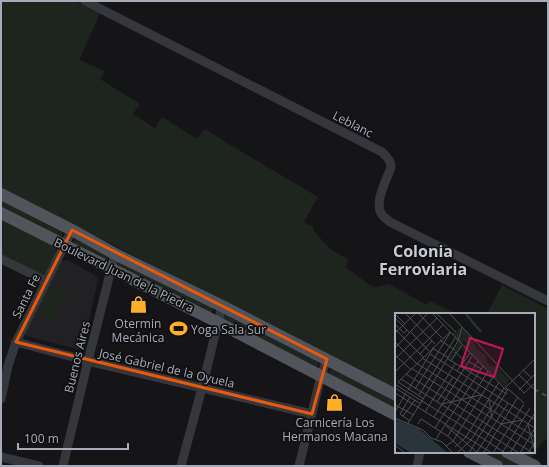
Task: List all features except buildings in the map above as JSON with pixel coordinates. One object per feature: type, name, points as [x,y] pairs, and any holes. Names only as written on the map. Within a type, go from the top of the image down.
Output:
[{"type":"main road","name":"Boulevard Juan de la Piedra","points":[[1,194],[72,230],[115,254],[222,306],[395,394]]},
{"type":"main road","name":"Boulevard Juan de la Piedra","points":[[1,213],[64,246],[218,322],[395,414]]},
{"type":"main road","points":[[471,453],[497,466]]},
{"type":"main road","points":[[509,453],[535,466]]},
{"type":"street","name":"Leblanc","points":[[85,1],[382,152],[388,157],[391,163],[391,169],[380,199],[379,208],[383,216],[390,222],[548,301]]},
{"type":"street","name":"Santa Fe","points":[[1,398],[4,364],[72,230]]},
{"type":"street","name":"Buenos Aires","points":[[63,466],[115,254]]},
{"type":"street","points":[[1,258],[46,281]]},
{"type":"street","points":[[181,466],[222,306]]},
{"type":"street","name":"José Gabriel de la Oyuela","points":[[16,342],[88,361],[312,414]]},
{"type":"street","points":[[299,466],[321,376],[327,359]]},
{"type":"street","points":[[417,466],[420,453]]},
{"type":"street","points":[[1,457],[39,466]]},
{"type":"highlighted area","points":[[72,230],[327,359],[312,414],[16,342]]},
{"type":"shaded area","points":[[1,1],[75,1],[100,14],[79,60],[105,71],[100,79],[140,104],[133,114],[155,128],[162,117],[197,139],[205,129],[318,197],[304,222],[314,227],[313,230],[330,249],[349,260],[345,267],[374,287],[389,284],[427,305],[430,301],[454,313],[395,313],[395,388],[1,188]]},
{"type":"shaded area","points":[[1,199],[63,231],[61,237],[1,208]]},
{"type":"shaded area","points":[[1,219],[56,248],[53,262],[44,274],[37,273],[1,255]]},
{"type":"shaded area","points":[[77,238],[109,256],[107,260],[73,243]]},
{"type":"shaded area","points":[[68,260],[96,276],[98,280],[83,346],[78,349],[26,336],[24,332],[60,261]]},
{"type":"shaded area","points":[[118,262],[212,307],[213,311],[211,313],[120,268]]},
{"type":"shaded area","points":[[51,285],[68,294],[54,321],[38,312]]},
{"type":"shaded area","points":[[502,285],[548,309],[548,438],[541,443],[535,452],[535,313],[488,313]]},
{"type":"shaded area","points":[[228,314],[318,361],[319,365],[315,368],[223,319],[224,316]]},
{"type":"shaded area","points":[[333,368],[395,400],[395,408],[330,375],[329,370]]},
{"type":"shaded area","points":[[482,453],[498,453],[524,466],[507,466]]},
{"type":"shaded area","points":[[521,453],[535,453],[532,457]]},
{"type":"railway","points":[[535,390],[548,397]]},
{"type":"place","name":"Otermin Mecánica","points":[[138,304]]},
{"type":"place","name":"Yoga Sala Sur","points":[[178,329]]},
{"type":"place","name":"Carnicería Los Hermanos Macana","points":[[335,403]]},
{"type":"district","name":"Colonia Ferroviaria","points":[[423,260]]}]
